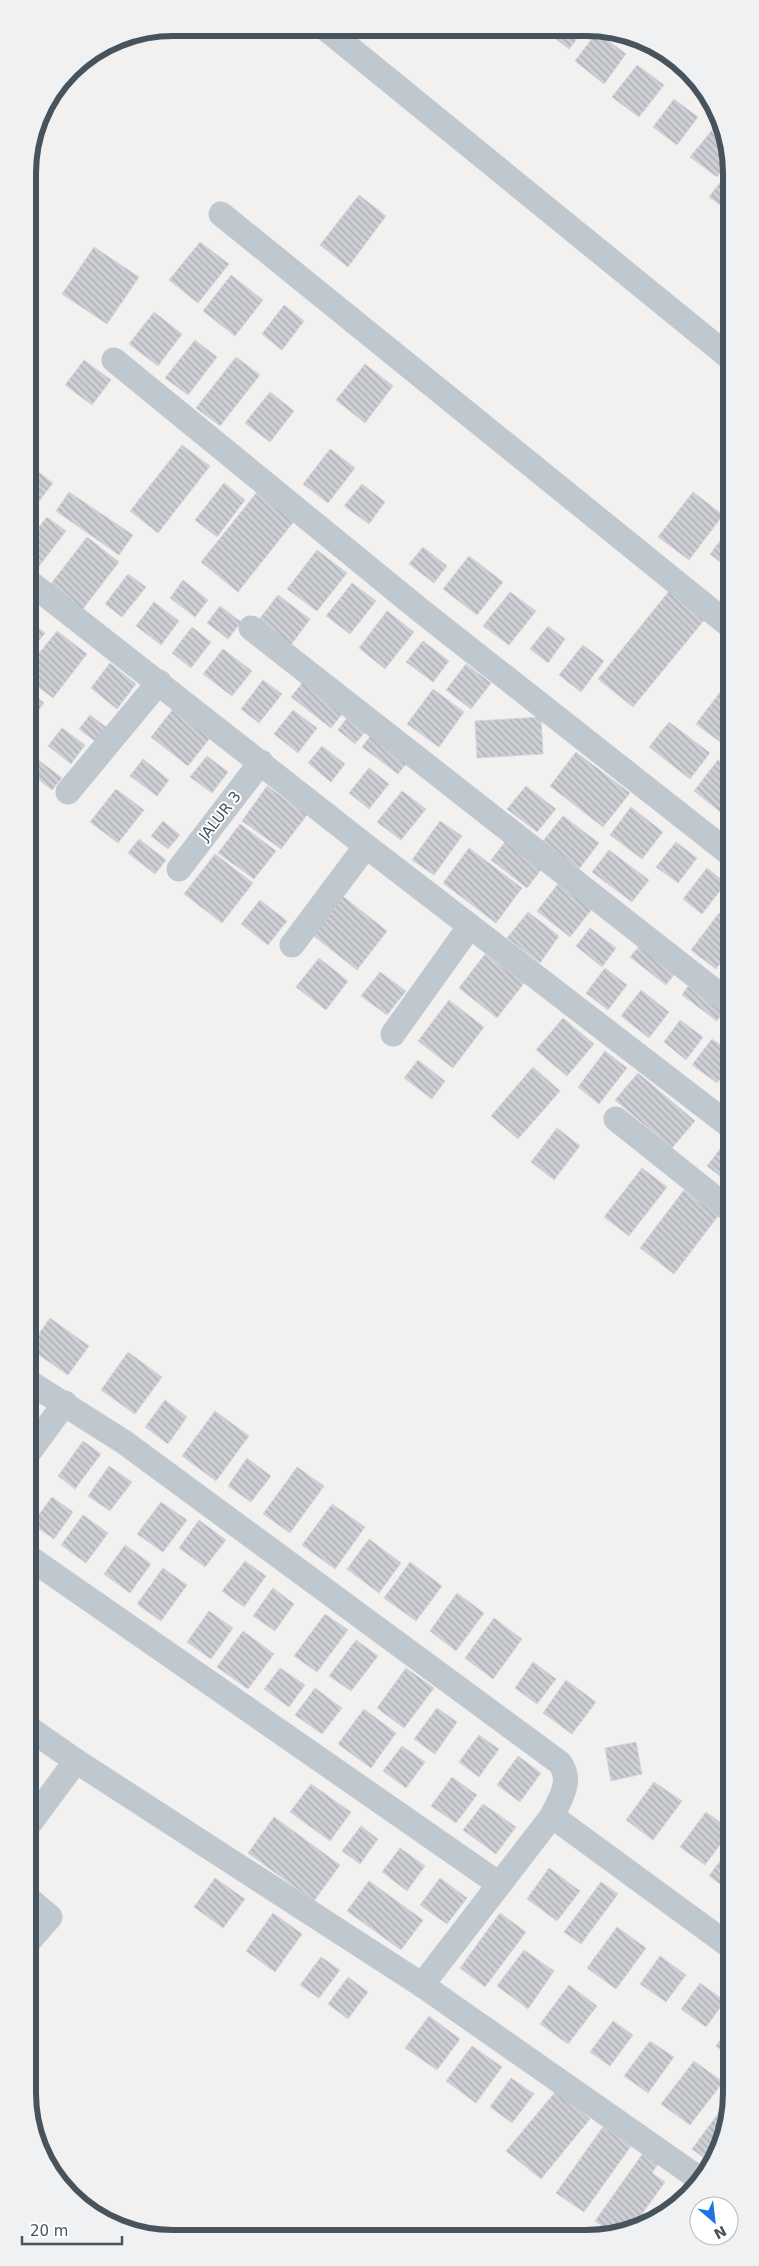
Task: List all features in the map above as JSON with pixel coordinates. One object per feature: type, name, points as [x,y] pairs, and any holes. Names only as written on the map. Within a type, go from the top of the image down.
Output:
[{"type":"street","points":[[335,36],[723,352]]},
{"type":"street","points":[[221,214],[723,620]]},
{"type":"street","points":[[114,360],[428,616],[723,848]]},
{"type":"street","points":[[37,588],[366,846],[723,1120]]},
{"type":"street","points":[[251,628],[723,997]]},
{"type":"street","points":[[68,792],[159,682]]},
{"type":"street","name":"JALUR 3","points":[[179,869],[261,762]]},
{"type":"street","points":[[292,945],[366,846]]},
{"type":"street","points":[[393,1034],[470,926]]},
{"type":"street","points":[[616,1119],[722,1204]]},
{"type":"street","points":[[36,1386],[124,1442],[560,1764],[565,1771],[566,1786],[552,1816],[422,1985]]},
{"type":"street","points":[[36,1442],[64,1403]]},
{"type":"street","points":[[36,1562],[499,1884]]},
{"type":"street","points":[[36,1733],[422,1985],[694,2176]]},
{"type":"street","points":[[36,1815],[76,1761]]},
{"type":"street","points":[[552,1816],[722,1940]]},
{"type":"street","points":[[36,1905],[50,1917],[36,1933]]},
{"type":"building","points":[[552,36],[579,36],[569,49]]},
{"type":"building","points":[[594,36],[604,37],[626,54],[604,84],[575,61]]},
{"type":"building","points":[[637,65],[664,85],[639,117],[612,97]]},
{"type":"building","points":[[674,99],[698,117],[677,145],[653,127]]},
{"type":"building","points":[[713,129],[716,131],[720,147],[723,170],[717,177],[690,157]]},
{"type":"building","points":[[723,179],[723,207],[709,197]]},
{"type":"building","points":[[359,195],[386,216],[348,267],[320,245]]},
{"type":"building","points":[[200,242],[229,264],[198,303],[169,280]]},
{"type":"building","points":[[94,247],[139,277],[107,324],[62,294]]},
{"type":"building","points":[[231,275],[263,300],[235,336],[203,311]]},
{"type":"building","points":[[284,305],[304,321],[282,350],[262,334]]},
{"type":"building","points":[[154,312],[182,334],[158,366],[129,344]]},
{"type":"building","points":[[195,340],[217,357],[188,395],[165,378]]},
{"type":"building","points":[[236,357],[260,375],[220,426],[196,408]]},
{"type":"building","points":[[84,360],[111,380],[92,405],[65,385]]},
{"type":"building","points":[[365,364],[393,386],[365,423],[336,400]]},
{"type":"building","points":[[270,392],[294,411],[270,442],[245,423]]},
{"type":"building","points":[[182,445],[210,466],[158,533],[130,511]]},
{"type":"building","points":[[330,449],[355,468],[328,503],[303,484]]},
{"type":"building","points":[[37,471],[53,483],[37,504]]},
{"type":"building","points":[[224,483],[245,500],[217,537],[195,520]]},
{"type":"building","points":[[362,484],[385,502],[369,524],[344,506]]},
{"type":"building","points":[[258,491],[295,520],[238,592],[201,562]]},
{"type":"building","points":[[69,492],[133,535],[119,555],[56,511]]},
{"type":"building","points":[[693,492],[723,515],[689,560],[658,537]]},
{"type":"building","points":[[47,517],[66,531],[37,569],[37,530]]},
{"type":"building","points":[[87,537],[119,562],[82,610],[50,585]]},
{"type":"building","points":[[723,537],[723,564],[710,554]]},
{"type":"building","points":[[423,547],[447,566],[434,583],[409,564]]},
{"type":"building","points":[[317,550],[347,573],[317,611],[287,589]]},
{"type":"building","points":[[469,556],[503,582],[477,615],[443,589]]},
{"type":"building","points":[[128,574],[146,587],[122,617],[105,604]]},
{"type":"building","points":[[183,580],[208,600],[195,617],[170,598]]},
{"type":"building","points":[[352,583],[376,601],[350,634],[326,616]]},
{"type":"building","points":[[670,590],[705,619],[633,707],[598,679]]},
{"type":"building","points":[[510,592],[536,611],[509,645],[483,626]]},
{"type":"building","points":[[278,595],[310,619],[291,645],[258,621]]},
{"type":"building","points":[[154,602],[179,621],[161,645],[136,626]]},
{"type":"building","points":[[220,606],[241,622],[228,639],[207,623]]},
{"type":"building","points":[[387,611],[414,632],[385,669],[359,648]]},
{"type":"building","points":[[548,626],[565,639],[548,663],[530,649]]},
{"type":"building","points":[[37,627],[45,633],[37,643]]},
{"type":"building","points":[[192,627],[211,642],[191,668],[172,653]]},
{"type":"building","points":[[57,631],[87,654],[53,698],[37,686],[37,656]]},
{"type":"building","points":[[423,641],[449,661],[433,682],[406,662]]},
{"type":"building","points":[[583,645],[604,661],[581,692],[559,675]]},
{"type":"building","points":[[223,649],[252,671],[232,696],[203,674]]},
{"type":"building","points":[[110,663],[136,684],[117,709],[91,688]]},
{"type":"building","points":[[466,664],[491,683],[471,709],[446,690]]},
{"type":"building","points":[[306,678],[346,709],[331,728],[291,697]]},
{"type":"building","points":[[263,680],[282,694],[259,723],[241,709]]},
{"type":"building","points":[[433,689],[464,712],[439,747],[407,724]]},
{"type":"building","points":[[723,689],[723,744],[696,724]]},
{"type":"building","points":[[37,697],[44,703],[37,712]]},
{"type":"building","points":[[173,709],[210,738],[188,766],[151,737]]},
{"type":"building","points":[[293,710],[317,728],[298,753],[274,734]]},
{"type":"building","points":[[350,714],[368,728],[355,744],[338,730]]},
{"type":"building","points":[[90,715],[110,730],[99,744],[79,729]]},
{"type":"building","points":[[541,717],[543,754],[477,758],[475,721]]},
{"type":"building","points":[[669,722],[710,753],[690,779],[649,747]]},
{"type":"building","points":[[62,728],[85,745],[71,764],[48,746]]},
{"type":"building","points":[[375,730],[411,758],[398,774],[362,747]]},
{"type":"building","points":[[322,746],[345,764],[331,782],[308,763]]},
{"type":"building","points":[[576,752],[630,793],[603,827],[550,786]]},
{"type":"building","points":[[207,756],[228,772],[212,793],[190,777]]},
{"type":"building","points":[[37,759],[62,778],[52,790],[37,778]]},
{"type":"building","points":[[143,759],[169,780],[157,796],[130,776]]},
{"type":"building","points":[[718,760],[723,763],[723,814],[694,791]]},
{"type":"building","points":[[369,768],[389,784],[369,809],[349,793]]},
{"type":"building","points":[[267,786],[307,815],[281,849],[242,821]]},
{"type":"building","points":[[526,786],[556,809],[537,832],[507,809]]},
{"type":"building","points":[[116,789],[144,810],[118,843],[90,822]]},
{"type":"building","points":[[402,791],[426,809],[401,840],[377,822]]},
{"type":"building","points":[[631,807],[663,832],[642,859],[610,835]]},
{"type":"building","points":[[563,816],[599,843],[579,869],[543,841]]},
{"type":"building","points":[[163,821],[180,835],[168,849],[151,836]]},
{"type":"building","points":[[440,821],[462,836],[434,875],[412,860]]},
{"type":"building","points":[[240,824],[276,851],[254,879],[218,853]]},
{"type":"building","points":[[508,838],[544,866],[527,888],[491,860]]},
{"type":"building","points":[[139,839],[166,860],[155,874],[128,853]]},
{"type":"building","points":[[676,842],[697,858],[678,883],[656,867]]},
{"type":"building","points":[[469,848],[522,888],[496,923],[443,883]]},
{"type":"building","points":[[609,850],[649,880],[632,902],[592,872]]},
{"type":"building","points":[[215,854],[253,883],[222,923],[184,894]]},
{"type":"building","points":[[707,868],[723,880],[723,887],[702,914],[683,899]]},
{"type":"building","points":[[558,884],[592,909],[570,937],[537,911]]},
{"type":"building","points":[[340,894],[387,931],[357,970],[310,933]]},
{"type":"building","points":[[260,900],[287,921],[268,945],[241,924]]},
{"type":"building","points":[[528,912],[559,936],[540,963],[507,938]]},
{"type":"building","points":[[719,913],[723,916],[723,961],[716,969],[691,950]]},
{"type":"building","points":[[590,928],[616,948],[602,967],[576,946]]},
{"type":"building","points":[[641,944],[677,971],[666,985],[630,957]]},
{"type":"building","points":[[485,954],[524,983],[497,1018],[459,988]]},
{"type":"building","points":[[319,958],[348,981],[326,1010],[296,987]]},
{"type":"building","points":[[605,968],[627,985],[608,1010],[586,993]]},
{"type":"building","points":[[380,972],[406,991],[387,1015],[361,996]]},
{"type":"building","points":[[691,982],[723,1007],[723,1013],[717,1021],[682,995]]},
{"type":"building","points":[[641,990],[669,1012],[649,1038],[621,1016]]},
{"type":"building","points":[[449,1000],[484,1027],[453,1068],[418,1041]]},
{"type":"building","points":[[563,1018],[594,1044],[567,1076],[536,1050]]},
{"type":"building","points":[[680,1020],[703,1037],[686,1060],[664,1042]]},
{"type":"building","points":[[712,1039],[723,1047],[723,1076],[717,1083],[692,1065]]},
{"type":"building","points":[[605,1051],[627,1068],[599,1104],[578,1087]]},
{"type":"building","points":[[418,1060],[445,1081],[432,1099],[404,1078]]},
{"type":"building","points":[[533,1067],[560,1091],[518,1139],[491,1116]]},
{"type":"building","points":[[638,1073],[695,1121],[672,1148],[615,1100]]},
{"type":"building","points":[[557,1128],[580,1146],[554,1180],[531,1162]]},
{"type":"building","points":[[722,1146],[722,1178],[707,1166]]},
{"type":"building","points":[[642,1168],[667,1187],[629,1236],[604,1217]]},
{"type":"building","points":[[684,1190],[718,1216],[674,1274],[640,1248]]},
{"type":"building","points":[[50,1318],[89,1346],[68,1375],[36,1353],[36,1337]]},
{"type":"building","points":[[128,1352],[162,1377],[135,1414],[101,1390]]},
{"type":"building","points":[[165,1400],[187,1417],[168,1444],[145,1427]]},
{"type":"building","points":[[215,1411],[249,1436],[216,1481],[182,1456]]},
{"type":"building","points":[[83,1441],[101,1454],[75,1489],[58,1476]]},
{"type":"building","points":[[247,1458],[271,1476],[251,1502],[228,1486]]},
{"type":"building","points":[[109,1466],[132,1482],[110,1511],[88,1496]]},
{"type":"building","points":[[297,1467],[324,1486],[290,1533],[263,1514]]},
{"type":"building","points":[[52,1497],[73,1512],[54,1539],[36,1527],[36,1518]]},
{"type":"building","points":[[161,1502],[187,1520],[163,1552],[137,1534]]},
{"type":"building","points":[[332,1504],[365,1527],[335,1569],[302,1545]]},
{"type":"building","points":[[83,1515],[108,1533],[86,1563],[61,1545]]},
{"type":"building","points":[[199,1520],[226,1540],[205,1567],[179,1548]]},
{"type":"building","points":[[369,1539],[401,1563],[379,1593],[347,1569]]},
{"type":"building","points":[[125,1545],[151,1564],[130,1593],[104,1574]]},
{"type":"building","points":[[245,1561],[266,1576],[244,1607],[222,1591]]},
{"type":"building","points":[[410,1562],[442,1586],[416,1621],[384,1598]]},
{"type":"building","points":[[163,1568],[187,1585],[161,1621],[137,1604]]},
{"type":"building","points":[[273,1588],[294,1604],[275,1631],[253,1616]]},
{"type":"building","points":[[457,1593],[484,1613],[456,1651],[430,1631]]},
{"type":"building","points":[[209,1611],[233,1628],[211,1659],[187,1642]]},
{"type":"building","points":[[325,1614],[348,1630],[317,1672],[294,1656]]},
{"type":"building","points":[[494,1618],[522,1639],[493,1679],[465,1658]]},
{"type":"building","points":[[243,1631],[274,1654],[248,1689],[217,1667]]},
{"type":"building","points":[[356,1640],[378,1656],[351,1691],[329,1676]]},
{"type":"building","points":[[533,1662],[556,1679],[537,1704],[515,1688]]},
{"type":"building","points":[[280,1668],[305,1685],[289,1707],[264,1689]]},
{"type":"building","points":[[406,1668],[434,1688],[404,1728],[377,1708]]},
{"type":"building","points":[[566,1680],[596,1702],[572,1734],[543,1713]]},
{"type":"building","points":[[315,1688],[342,1708],[322,1734],[295,1715]]},
{"type":"building","points":[[437,1708],[457,1722],[435,1754],[414,1739]]},
{"type":"building","points":[[364,1709],[396,1733],[371,1768],[338,1744]]},
{"type":"building","points":[[479,1735],[499,1749],[479,1777],[459,1762]]},
{"type":"building","points":[[636,1742],[642,1774],[611,1781],[605,1748]]},
{"type":"building","points":[[402,1746],[425,1762],[406,1788],[383,1771]]},
{"type":"building","points":[[518,1756],[541,1773],[520,1802],[497,1785]]},
{"type":"building","points":[[452,1777],[477,1795],[456,1823],[431,1806]]},
{"type":"building","points":[[654,1782],[682,1801],[653,1840],[626,1820]]},
{"type":"building","points":[[311,1784],[351,1812],[330,1841],[290,1812]]},
{"type":"building","points":[[483,1804],[516,1827],[496,1854],[463,1830]]},
{"type":"building","points":[[706,1812],[722,1824],[722,1842],[705,1865],[680,1847]]},
{"type":"building","points":[[274,1817],[340,1865],[314,1901],[248,1853]]},
{"type":"building","points":[[361,1826],[378,1839],[360,1864],[342,1851]]},
{"type":"building","points":[[400,1848],[425,1866],[407,1891],[382,1872]]},
{"type":"building","points":[[722,1858],[722,1886],[709,1876]]},
{"type":"building","points":[[549,1868],[580,1891],[557,1921],[527,1899]]},
{"type":"building","points":[[215,1878],[245,1899],[223,1928],[194,1907]]},
{"type":"building","points":[[440,1878],[467,1898],[447,1924],[420,1905]]},
{"type":"building","points":[[369,1881],[423,1920],[401,1950],[347,1911]]},
{"type":"building","points":[[601,1882],[618,1894],[581,1944],[564,1932]]},
{"type":"building","points":[[273,1913],[302,1934],[275,1972],[246,1951]]},
{"type":"building","points":[[500,1913],[526,1932],[485,1987],[460,1968]]},
{"type":"building","points":[[617,1927],[646,1948],[616,1989],[587,1968]]},
{"type":"building","points":[[524,1950],[554,1971],[528,2009],[497,1986]]},
{"type":"building","points":[[660,1956],[686,1975],[666,2002],[640,1984]]},
{"type":"building","points":[[321,1957],[340,1970],[319,1998],[300,1985]]},
{"type":"building","points":[[348,1977],[368,1992],[348,2019],[328,2004]]},
{"type":"building","points":[[700,1983],[722,1999],[722,2005],[706,2027],[681,2009]]},
{"type":"building","points":[[569,1985],[597,2006],[568,2044],[540,2024]]},
{"type":"building","points":[[429,2016],[460,2039],[437,2070],[405,2048]]},
{"type":"building","points":[[613,2021],[633,2035],[610,2066],[590,2052]]},
{"type":"building","points":[[722,2038],[722,2051],[716,2046]]},
{"type":"building","points":[[650,2041],[674,2057],[648,2093],[624,2076]]},
{"type":"building","points":[[472,2046],[502,2067],[476,2103],[446,2081]]},
{"type":"building","points":[[694,2061],[722,2081],[690,2125],[661,2104]]},
{"type":"building","points":[[511,2078],[534,2094],[512,2123],[490,2107]]},
{"type":"building","points":[[556,2091],[590,2119],[541,2179],[506,2151]]},
{"type":"building","points":[[721,2110],[715,2137],[706,2159],[692,2149]]},
{"type":"building","points":[[603,2127],[631,2146],[584,2212],[556,2193]]},
{"type":"building","points":[[646,2149],[661,2159],[652,2173],[665,2182],[638,2219],[606,2228],[595,2221]]}]
